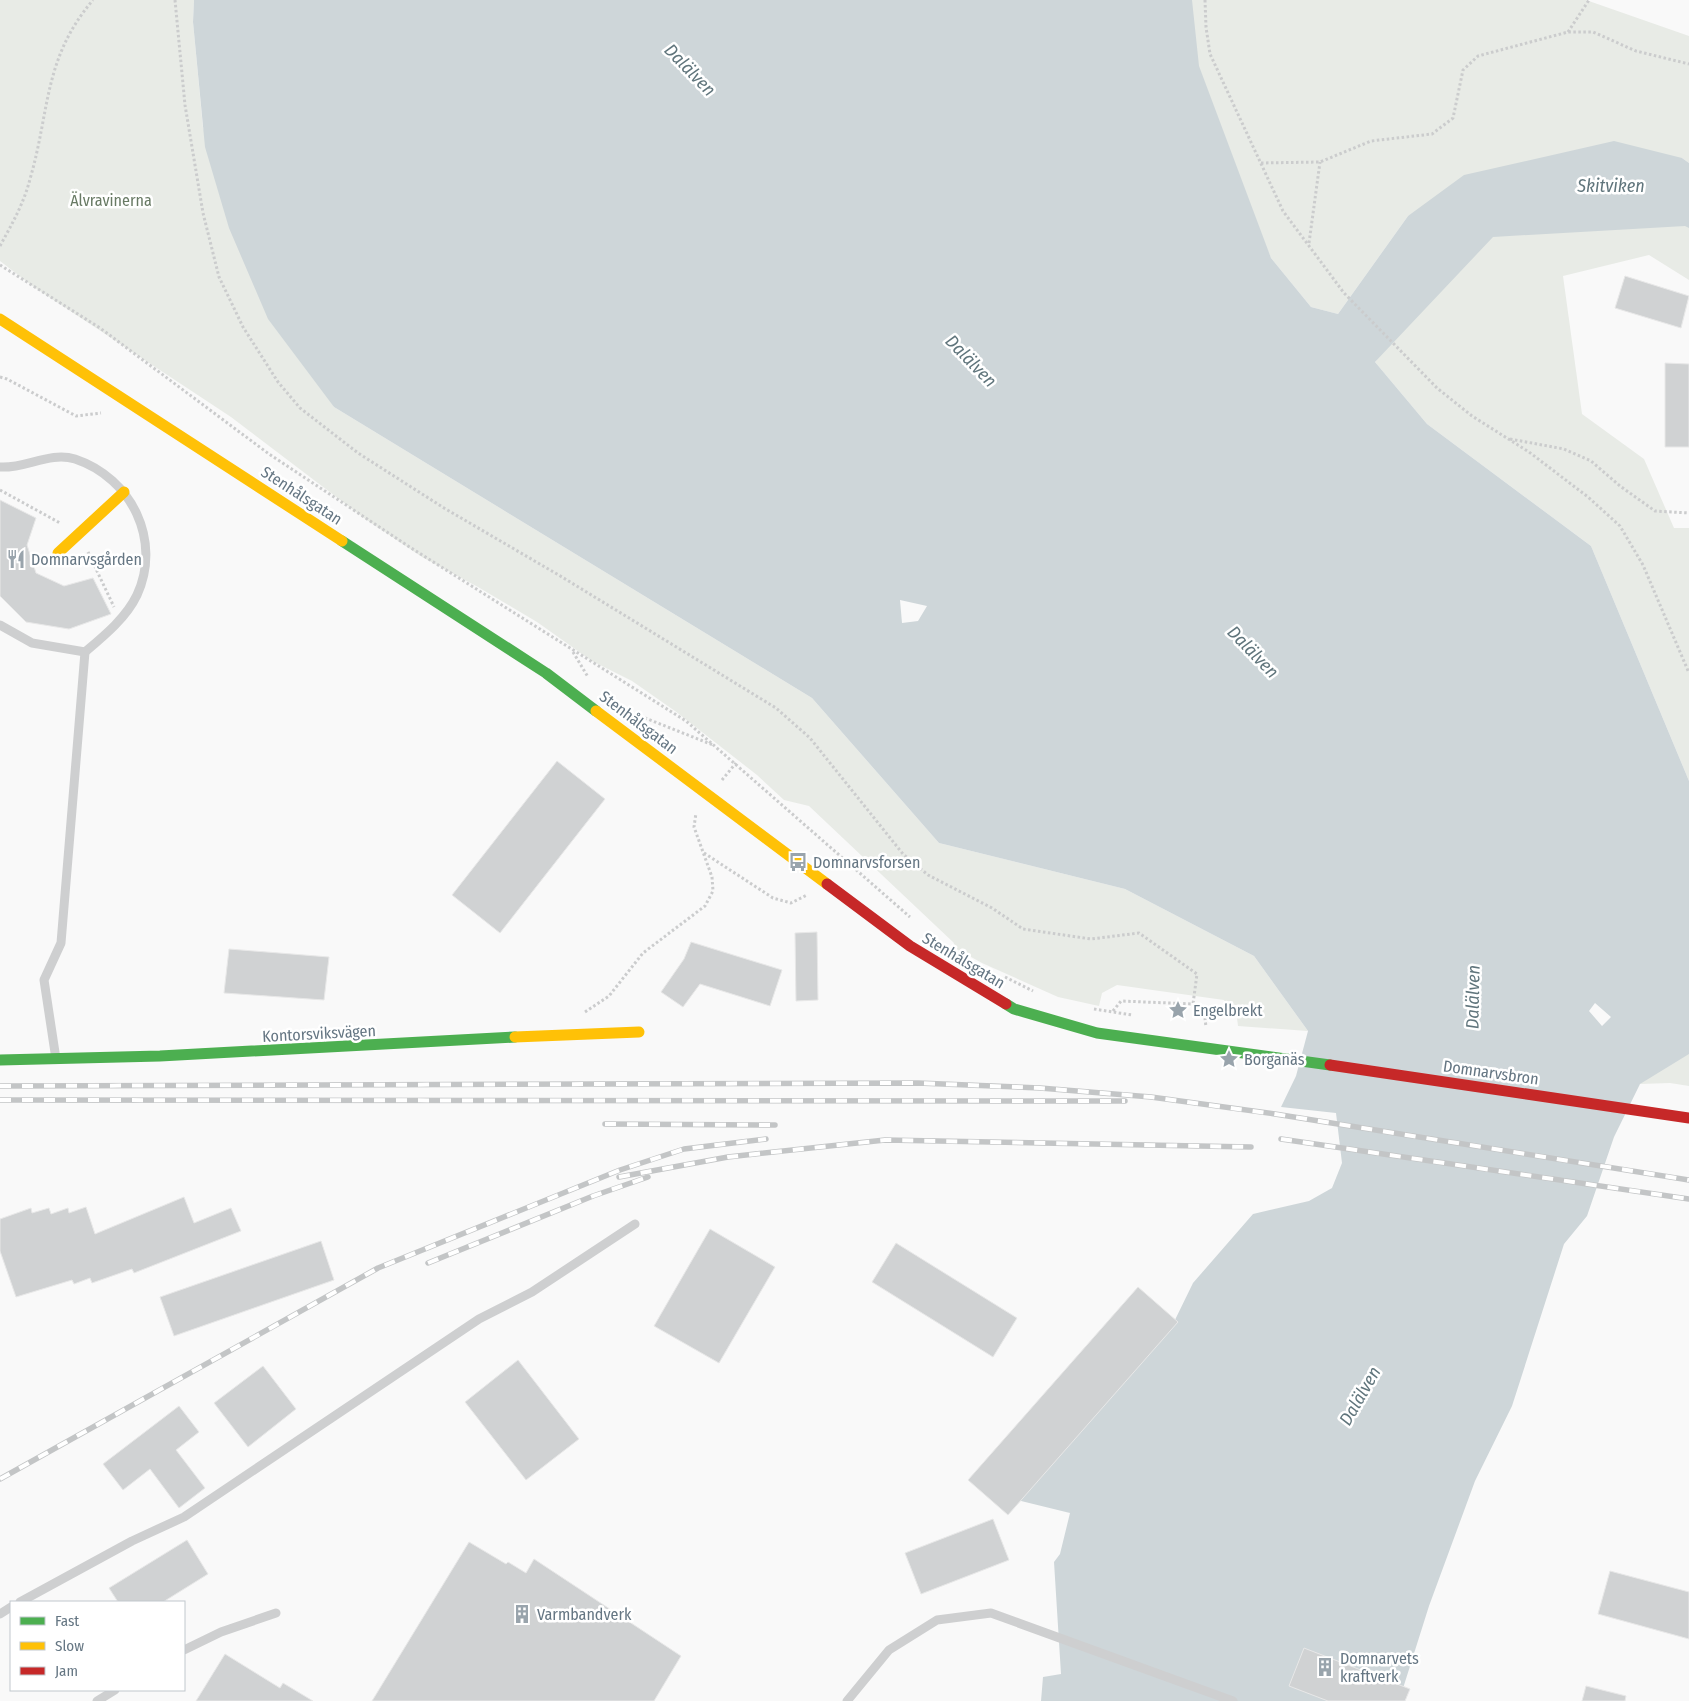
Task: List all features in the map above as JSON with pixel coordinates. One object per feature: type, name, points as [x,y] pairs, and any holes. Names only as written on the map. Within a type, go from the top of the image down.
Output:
[{"type":"street","name":"Stenhålsgatan","points":[[0,319],[546,673],[910,946],[1014,1009],[1097,1033],[1290,1059]]},
{"type":"street","points":[[58,553],[124,492]]},
{"type":"street","name":"Kontorsviksvägen","points":[[0,1060],[56,1060],[241,1053],[531,1035],[640,1032]]},
{"type":"street","name":"Domnarvsbron","points":[[1290,1059],[1689,1118]]},
{"type":"lane","points":[[0,467],[8,468],[45,458],[74,459],[100,472],[124,492],[138,516],[146,540],[146,568],[136,596],[108,633],[85,652],[61,943],[44,980],[56,1060]]},
{"type":"lane","points":[[0,625],[32,643],[85,652]]},
{"type":"lane","points":[[22,1601],[132,1541],[184,1517],[479,1319],[532,1292],[635,1224]]},
{"type":"lane","points":[[185,1650],[221,1632],[276,1613]]},
{"type":"lane","points":[[847,1701],[888,1650],[937,1620],[991,1613],[1233,1701]]},
{"type":"lane","points":[[97,1701],[113,1691]]},
{"type":"path","points":[[0,246],[19,211],[30,179],[49,85],[62,44],[93,0]]},
{"type":"path","points":[[175,0],[186,115],[202,213],[219,277],[243,327],[278,382],[300,408],[358,453],[444,508],[562,577],[776,708],[810,738],[903,854],[928,875],[992,908],[1023,929],[1091,939],[1139,933],[1197,974],[1193,1004]]},
{"type":"path","points":[[1205,0],[1210,54],[1283,211],[1344,293],[1437,388],[1472,416],[1507,438],[1588,497],[1620,526],[1643,565],[1689,673]]},
{"type":"path","points":[[1568,32],[1589,0]]},
{"type":"path","points":[[1261,163],[1320,162],[1371,141],[1432,134],[1453,118],[1462,70],[1478,56],[1568,32],[1593,32],[1636,51],[1689,64]]},
{"type":"path","points":[[1308,244],[1320,162]]},
{"type":"path","points":[[0,265],[97,326],[269,454],[686,722],[736,763],[912,920]]},
{"type":"path","points":[[0,377],[76,416],[101,413]]},
{"type":"path","points":[[1507,438],[1564,449],[1591,461],[1620,486],[1655,511],[1689,513]]},
{"type":"path","points":[[573,651],[590,680]]},
{"type":"path","points":[[637,714],[716,746]]},
{"type":"path","points":[[722,780],[736,763]]},
{"type":"path","points":[[579,1016],[609,996],[650,947],[691,919],[705,906],[712,891],[712,877],[694,828],[696,813]]},
{"type":"path","points":[[704,852],[773,898],[790,903],[808,896],[802,892]]},
{"type":"path","points":[[999,974],[1040,995]]},
{"type":"path","points":[[1113,1011],[1121,1001],[1193,1004],[1204,1010],[1206,1028]]},
{"type":"path","points":[[1085,1007],[1141,1016]]},
{"type":"path","points":[[1197,1026],[1215,1029]]},
{"type":"green space","name":"Älvravinerna","points":[[0,0],[194,0],[193,22],[203,128],[334,407],[812,698],[939,843],[1125,889],[1254,956],[1308,1031],[1238,1026],[1237,1018],[1234,1017],[1224,1000],[1117,985],[1102,993],[1099,1006],[1058,997],[982,963],[953,947],[954,943],[809,806],[784,800],[757,775],[675,711],[632,681],[592,661],[537,622],[422,557],[364,518],[231,417],[34,287],[0,261]]},
{"type":"green space","points":[[1183,0],[1586,0],[1689,36],[1689,163],[1682,158],[1408,216],[1338,314],[1311,307],[1271,258],[1183,60]]},
{"type":"green space","points":[[1689,216],[1689,280],[1649,255],[1563,276],[1582,414],[1644,459],[1674,528],[1689,528],[1689,781],[1591,546],[1427,424],[1375,362],[1484,222]]},
{"type":"green space","points":[[1689,1045],[1689,1086],[1670,1083],[1640,1084]]},
{"type":"water","points":[[194,0],[1192,0],[1199,66],[1271,258],[1311,307],[1338,314],[1408,216],[1464,175],[1614,141],[1682,158],[1689,163],[1689,228],[1685,226],[1493,237],[1375,362],[1427,424],[1591,546],[1689,781],[1689,1054],[1640,1084],[1614,1137],[1587,1216],[1564,1244],[1512,1406],[1475,1481],[1429,1606],[1399,1701],[1041,1701],[1043,1677],[1061,1674],[1054,1562],[1060,1554],[1070,1513],[1017,1500],[1173,1324],[1193,1283],[1253,1214],[1309,1201],[1332,1188],[1342,1163],[1336,1113],[1281,1107],[1296,1076],[1308,1031],[1254,956],[1125,889],[939,843],[812,698],[334,407],[268,319],[229,228],[205,147],[193,22]],"holes":[[[900,600],[927,606],[918,621],[902,623]],[[1595,1003],[1611,1017],[1602,1026],[1589,1011]]]},
{"type":"building","points":[[1625,276],[1689,296],[1681,328],[1615,308]]},
{"type":"building","points":[[1665,363],[1689,364],[1689,447],[1665,447]]},
{"type":"building","name":"Domnarvsgården","points":[[0,500],[36,518],[27,545],[36,573],[64,586],[93,578],[111,614],[69,629],[26,622],[0,596]]},
{"type":"building","points":[[557,761],[605,799],[500,933],[452,895]]},
{"type":"building","points":[[817,932],[818,1000],[796,1001],[795,933]]},
{"type":"building","points":[[691,942],[782,970],[770,1006],[700,984],[683,1007],[661,992],[684,959]]},
{"type":"building","points":[[229,949],[329,957],[324,1000],[224,993]]},
{"type":"building","points":[[184,1197],[194,1223],[231,1208],[241,1231],[134,1273],[132,1269],[92,1283],[90,1278],[74,1284],[72,1280],[16,1297],[0,1251],[0,1219],[31,1208],[32,1213],[49,1208],[51,1214],[68,1208],[69,1213],[86,1207],[95,1234]]},
{"type":"building","points":[[710,1229],[775,1267],[719,1363],[654,1326]]},
{"type":"building","points":[[321,1241],[334,1280],[174,1336],[160,1297]]},
{"type":"building","points":[[896,1243],[1017,1318],[993,1357],[872,1282]]},
{"type":"building","points":[[1138,1287],[1178,1322],[1008,1515],[968,1480]]},
{"type":"building","points":[[518,1360],[579,1439],[526,1480],[465,1402]]},
{"type":"building","points":[[263,1366],[296,1409],[248,1447],[214,1403]]},
{"type":"building","points":[[179,1406],[199,1432],[176,1450],[205,1488],[179,1508],[150,1469],[123,1490],[103,1464]]},
{"type":"building","points":[[993,1519],[1009,1560],[921,1594],[905,1553]]},
{"type":"building","points":[[187,1540],[208,1574],[165,1601],[117,1601],[109,1588]]},
{"type":"building","name":"Varmbandverk","points":[[469,1542],[506,1564],[508,1562],[526,1573],[534,1559],[681,1656],[654,1701],[372,1701]]},
{"type":"building","points":[[1610,1571],[1689,1592],[1689,1639],[1598,1614]]},
{"type":"building","name":"Domnarvets kraftverk","points":[[1304,1648],[1410,1689],[1405,1701],[1328,1701],[1289,1686]]},
{"type":"building","points":[[225,1654],[280,1688],[283,1683],[313,1701],[196,1701]]},
{"type":"building","points":[[1586,1686],[1626,1696],[1625,1701],[1582,1701]]},
{"type":"railway","points":[[0,1086],[918,1083],[1040,1088],[1151,1097],[1275,1114],[1689,1180]]},
{"type":"railway","points":[[0,1100],[1125,1101]]},
{"type":"railway","points":[[605,1124],[775,1125]]},
{"type":"railway","points":[[0,1479],[378,1268],[620,1170],[684,1149],[766,1139]]},
{"type":"railway","points":[[1281,1139],[1689,1199]]},
{"type":"railway","points":[[619,1177],[728,1157],[885,1140],[1251,1147]]},
{"type":"railway","points":[[428,1263],[593,1196],[648,1177]]},
{"type":"traffic: fast","points":[[342,541],[546,673],[596,711]]},
{"type":"traffic: fast","points":[[1006,1004],[1014,1009],[1097,1033],[1330,1065]]},
{"type":"traffic: fast","points":[[0,1060],[160,1056],[515,1037]]},
{"type":"traffic: slow","points":[[0,319],[342,541]]},
{"type":"traffic: slow","points":[[58,553],[124,492]]},
{"type":"traffic: slow","points":[[596,711],[827,884]]},
{"type":"traffic: slow","points":[[515,1037],[639,1032]]},
{"type":"traffic: jam","points":[[827,884],[910,946],[1006,1004]]},
{"type":"traffic: jam","points":[[1330,1065],[1689,1118]]},
{"type":"place","name":"Domnarvsgården","points":[[16,559]]},
{"type":"place","name":"Domnarvsforsen","points":[[798,862]]},
{"type":"place","name":"Engelbrekt","points":[[1178,1010]]},
{"type":"place","name":"Borganäs","points":[[1229,1059]]},
{"type":"place","name":"Varmbandverk","points":[[522,1614]]},
{"type":"place","name":"Domnarvets kraftverk","points":[[1325,1667]]},
{"type":"water label","name":"Dalälven","points":[[690,70]]},
{"type":"water label","name":"Skitviken","points":[[1611,186]]},
{"type":"water label","name":"Dalälven","points":[[971,361]]},
{"type":"water label","name":"Dalälven","points":[[1253,652]]},
{"type":"water label","name":"Dalälven","points":[[1473,997]]},
{"type":"water label","name":"Dalälven","points":[[1360,1396]]}]
